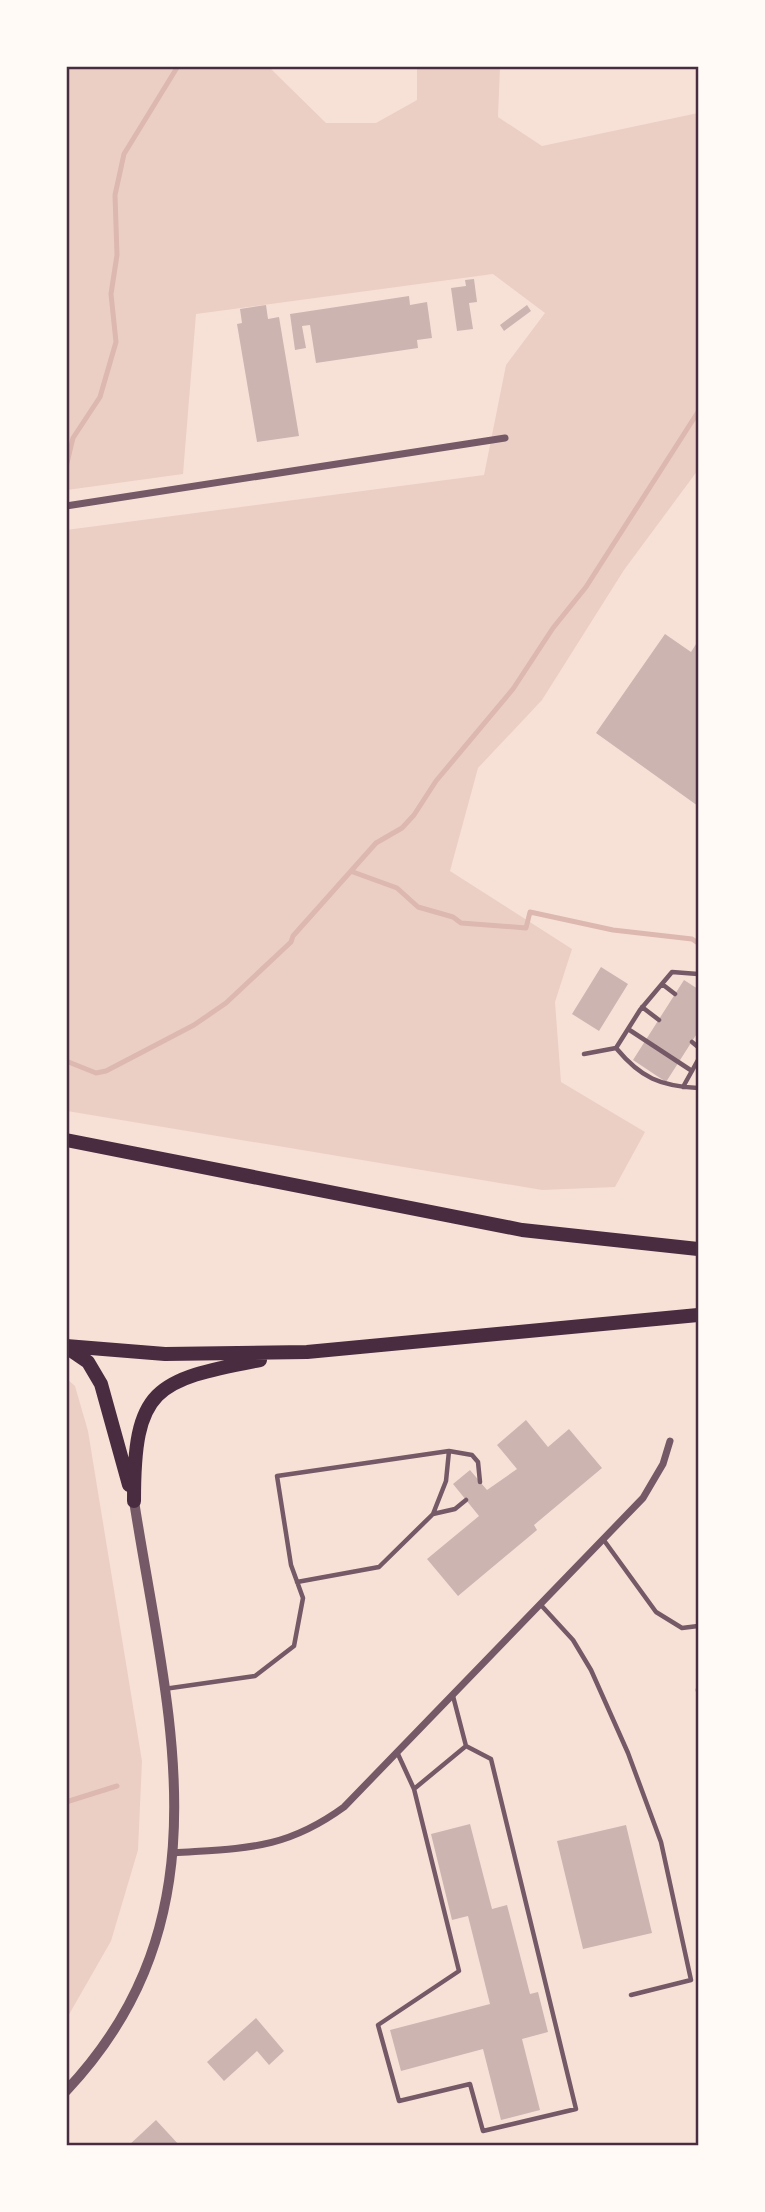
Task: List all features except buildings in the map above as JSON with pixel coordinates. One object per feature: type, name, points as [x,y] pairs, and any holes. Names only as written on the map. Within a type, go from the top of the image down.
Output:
[{"type":"highway","points":[[66,1140],[522,1230],[698,1249]]},
{"type":"highway","points":[[134,1501],[134,1448],[148,1404],[172,1382],[217,1368],[307,1352],[566,1325],[698,1315]]},
{"type":"highway","points":[[66,1346],[165,1353],[307,1352]]},
{"type":"highway","points":[[66,1346],[88,1362],[101,1384],[134,1501]]},
{"type":"street","points":[[66,506],[505,438]]},
{"type":"street","points":[[174,1853],[248,1848],[292,1838],[320,1825],[344,1807],[643,1498],[663,1464],[670,1441]]},
{"type":"street","points":[[66,2091],[113,2033],[135,1993],[159,1930],[174,1853],[176,1805],[163,1689],[134,1501]]},
{"type":"lane","points":[[584,1054],[616,1048],[642,1007],[672,972],[698,974]]},
{"type":"lane","points":[[662,984],[675,994]]},
{"type":"lane","points":[[642,1007],[659,1020]]},
{"type":"lane","points":[[628,1029],[692,1071]]},
{"type":"lane","points":[[692,1042],[698,1047]]},
{"type":"lane","points":[[616,1048],[632,1068],[666,1086],[698,1088]]},
{"type":"lane","points":[[683,1087],[698,1060]]},
{"type":"lane","points":[[163,1689],[255,1676],[294,1646],[303,1598],[291,1564],[277,1476],[449,1451],[472,1455],[478,1462],[480,1482]]},
{"type":"lane","points":[[297,1582],[379,1567],[433,1514],[446,1481],[449,1451]]},
{"type":"lane","points":[[433,1514],[455,1508],[466,1500]]},
{"type":"lane","points":[[603,1539],[656,1612],[682,1629],[698,1626]]},
{"type":"lane","points":[[540,1604],[573,1640],[591,1670],[628,1753],[660,1842],[691,1980],[631,1996]]},
{"type":"lane","points":[[397,1752],[414,1789],[458,1971],[378,2025],[399,2101],[470,2084],[483,2131],[576,2109],[491,1759],[466,1746],[452,1695]]},
{"type":"lane","points":[[414,1789],[466,1746]]},
{"type":"shaded area","points":[[67,67],[269,67],[326,123],[376,123],[417,100],[417,67],[500,67],[498,117],[542,146],[698,113],[698,470],[624,570],[542,700],[478,768],[450,871],[572,949],[555,1002],[561,1082],[645,1132],[615,1187],[542,1190],[67,1111],[66,530],[484,475],[506,365],[545,313],[493,274],[196,314],[183,474],[67,490]]},
{"type":"shaded area","points":[[67,1379],[75,1386],[88,1431],[142,1761],[138,1850],[111,1941],[67,2018]]},
{"type":"waterway","points":[[66,467],[73,438],[100,397],[116,342],[111,294],[117,255],[115,195],[124,154],[178,66]]},
{"type":"waterway","points":[[66,1061],[96,1073],[106,1071],[194,1025],[226,1003],[291,942],[293,936],[376,843],[402,828],[414,815],[436,781],[513,689],[553,628],[586,587],[698,412]]},
{"type":"waterway","points":[[353,872],[397,888],[418,907],[453,917],[461,923],[526,928],[530,912],[613,930],[692,939],[698,943]]},
{"type":"waterway","points":[[66,1802],[117,1786]]}]
